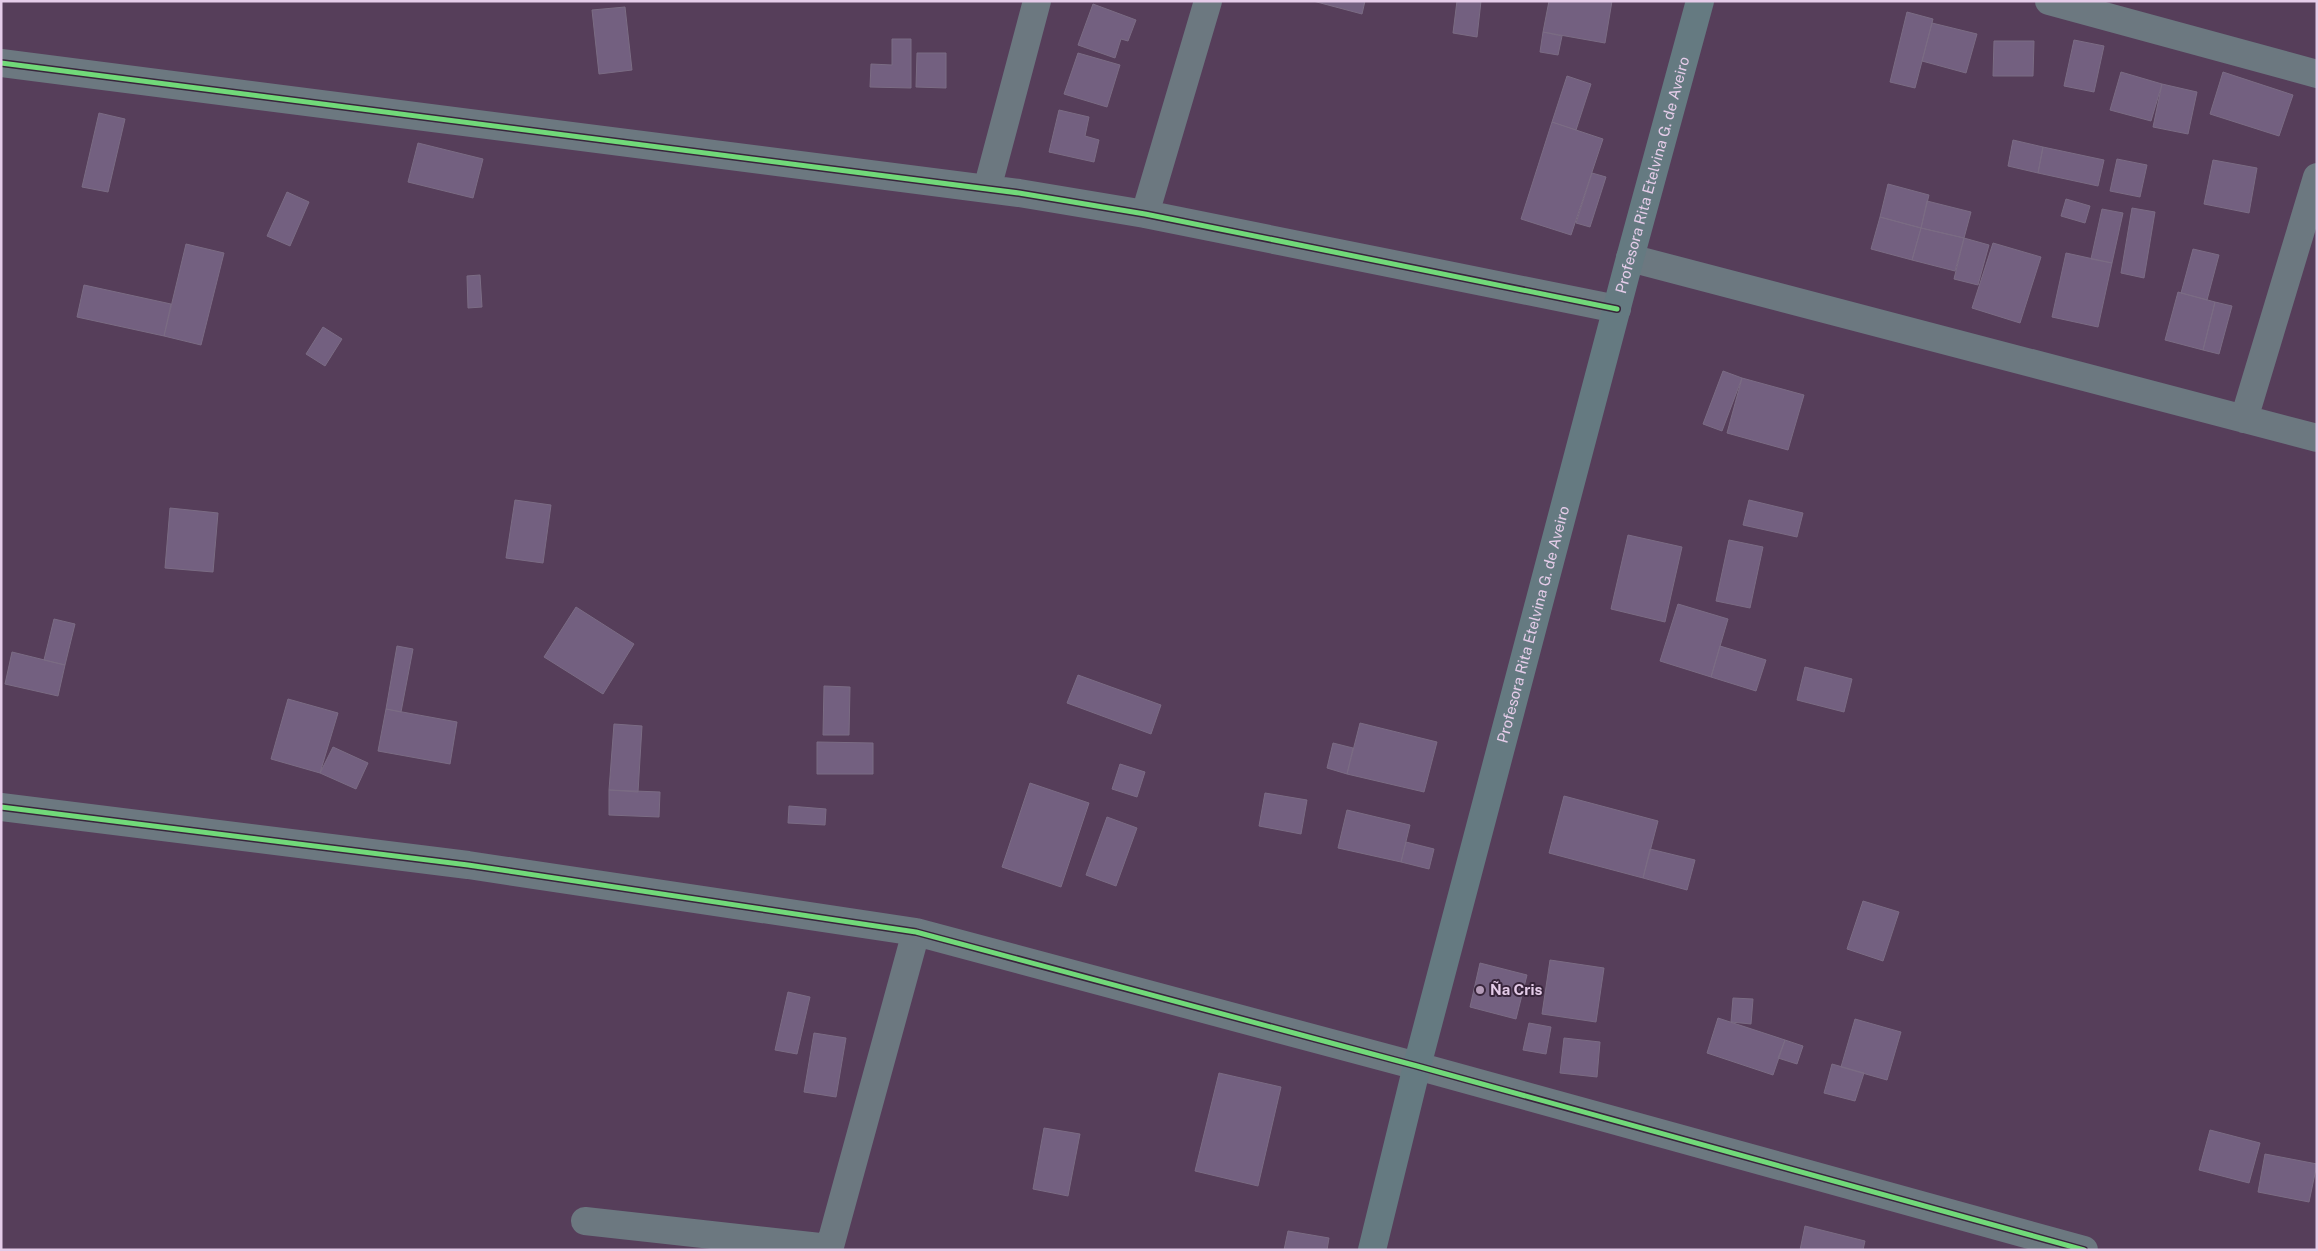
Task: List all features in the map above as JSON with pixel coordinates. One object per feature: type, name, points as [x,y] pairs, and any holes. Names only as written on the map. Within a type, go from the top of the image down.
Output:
[{"type":"street","points":[[987,189],[1037,1]]},
{"type":"street","points":[[1145,214],[1208,1]]},
{"type":"street","name":"Profesora Rita Etelvina G. de Aveiro","points":[[1372,1250],[1417,1066],[1630,258],[1700,1]]},
{"type":"street","points":[[2049,1],[2317,74]]},
{"type":"street","points":[[1,63],[987,189],[1145,214],[1617,309]]},
{"type":"street","points":[[2244,419],[2317,177]]},
{"type":"street","points":[[1630,258],[2317,438]]},
{"type":"street","points":[[1,807],[468,864],[916,932],[1417,1066],[2084,1250]]},
{"type":"street","points":[[586,1221],[829,1249],[916,932]]},
{"type":"building","points":[[1313,1],[1365,1],[1362,14]]},
{"type":"building","points":[[1457,1],[1481,1],[1477,37],[1453,33]]},
{"type":"building","points":[[1549,1],[1612,1],[1605,43],[1543,32]]},
{"type":"building","points":[[1093,4],[1136,20],[1128,41],[1121,39],[1115,58],[1078,45]]},
{"type":"building","points":[[625,7],[632,70],[599,74],[592,10]]},
{"type":"building","points":[[1907,12],[1933,19],[1915,88],[1890,82]]},
{"type":"building","points":[[1932,23],[1977,34],[1966,73],[1922,61]]},
{"type":"building","points":[[1543,32],[1562,36],[1558,55],[1540,52]]},
{"type":"building","points":[[892,39],[911,39],[911,88],[870,87],[871,64],[892,65]]},
{"type":"building","points":[[2074,40],[2104,46],[2094,92],[2064,86]]},
{"type":"building","points":[[1994,41],[2034,41],[2033,76],[1993,76]]},
{"type":"building","points":[[917,53],[946,53],[946,88],[916,87]]},
{"type":"building","points":[[1078,53],[1120,65],[1107,107],[1064,94]]},
{"type":"building","points":[[2121,72],[2162,84],[2151,121],[2110,110]]},
{"type":"building","points":[[2223,72],[2293,95],[2279,136],[2210,114]]},
{"type":"building","points":[[1567,76],[1591,84],[1576,130],[1552,122]]},
{"type":"building","points":[[2162,84],[2197,92],[2188,134],[2153,127]]},
{"type":"building","points":[[1059,110],[1089,117],[1085,136],[1099,140],[1094,162],[1049,152]]},
{"type":"building","points":[[99,113],[125,119],[108,192],[82,187]]},
{"type":"building","points":[[1552,122],[1603,139],[1571,235],[1521,219]]},
{"type":"building","points":[[2013,140],[2043,147],[2038,173],[2008,166]]},
{"type":"building","points":[[418,143],[483,159],[473,198],[408,182]]},
{"type":"building","points":[[2043,147],[2104,160],[2098,186],[2038,173]]},
{"type":"building","points":[[2117,159],[2147,165],[2140,197],[2110,191]]},
{"type":"building","points":[[2213,160],[2257,168],[2249,213],[2204,204]]},
{"type":"building","points":[[1592,173],[1606,177],[1590,227],[1576,223]]},
{"type":"building","points":[[1888,184],[1929,195],[1921,228],[1880,217]]},
{"type":"building","points":[[287,192],[309,202],[290,246],[267,236]]},
{"type":"building","points":[[2066,199],[2090,206],[2085,223],[2061,216]]},
{"type":"building","points":[[1927,201],[1971,212],[1964,238],[1921,228]]},
{"type":"building","points":[[2132,208],[2155,212],[2144,278],[2121,273]]},
{"type":"building","points":[[2102,209],[2123,213],[2112,263],[2091,259]]},
{"type":"building","points":[[1880,217],[1921,228],[1912,260],[1871,249]]},
{"type":"building","points":[[1921,228],[1964,238],[1955,271],[1912,260]]},
{"type":"building","points":[[1964,238],[1989,245],[1978,285],[1954,279]]},
{"type":"building","points":[[1993,243],[2041,257],[2020,323],[1972,308]]},
{"type":"building","points":[[186,244],[224,253],[201,345],[164,336]]},
{"type":"building","points":[[2193,249],[2219,255],[2207,300],[2181,293]]},
{"type":"building","points":[[2066,253],[2112,263],[2098,327],[2052,317]]},
{"type":"building","points":[[480,275],[482,307],[468,308],[467,276]]},
{"type":"building","points":[[84,285],[171,304],[164,336],[77,317]]},
{"type":"building","points":[[2178,292],[2215,302],[2203,350],[2165,340]]},
{"type":"building","points":[[2215,302],[2232,306],[2219,354],[2203,350]]},
{"type":"building","points":[[323,327],[342,339],[325,366],[306,354]]},
{"type":"building","points":[[1723,371],[1742,378],[1722,431],[1703,424]]},
{"type":"building","points":[[1742,378],[1804,395],[1788,450],[1727,433]]},
{"type":"building","points":[[515,500],[551,505],[543,563],[506,558]]},
{"type":"building","points":[[1749,500],[1803,513],[1797,537],[1743,525]]},
{"type":"building","points":[[170,508],[218,513],[213,572],[165,568]]},
{"type":"building","points":[[1628,535],[1682,547],[1665,622],[1611,609]]},
{"type":"building","points":[[1729,540],[1763,547],[1750,608],[1716,601]]},
{"type":"building","points":[[1678,604],[1728,619],[1711,677],[1660,661]]},
{"type":"building","points":[[576,607],[634,644],[603,694],[544,657]]},
{"type":"building","points":[[54,619],[75,624],[65,665],[44,660]]},
{"type":"building","points":[[397,646],[413,649],[401,712],[386,709]]},
{"type":"building","points":[[1720,646],[1766,660],[1756,691],[1711,677]]},
{"type":"building","points":[[12,652],[65,665],[58,696],[5,684]]},
{"type":"building","points":[[1805,667],[1852,679],[1844,712],[1797,700]]},
{"type":"building","points":[[1078,675],[1161,705],[1151,734],[1067,703]]},
{"type":"building","points":[[824,686],[850,687],[849,735],[823,735]]},
{"type":"building","points":[[288,699],[338,713],[320,773],[271,759]]},
{"type":"building","points":[[386,709],[457,722],[450,764],[378,751]]},
{"type":"building","points":[[1360,723],[1437,742],[1424,792],[1347,774]]},
{"type":"building","points":[[614,724],[642,726],[638,792],[609,790]]},
{"type":"building","points":[[817,742],[873,743],[873,774],[817,774]]},
{"type":"building","points":[[1333,743],[1353,748],[1347,774],[1327,768]]},
{"type":"building","points":[[333,747],[368,763],[356,789],[320,773]]},
{"type":"building","points":[[1120,764],[1145,772],[1137,797],[1112,789]]},
{"type":"building","points":[[1030,783],[1089,803],[1061,887],[1002,867]]},
{"type":"building","points":[[609,790],[660,792],[659,817],[609,815]]},
{"type":"building","points":[[1265,793],[1307,800],[1301,834],[1259,826]]},
{"type":"building","points":[[1564,796],[1658,821],[1643,878],[1549,853]]},
{"type":"building","points":[[789,806],[826,809],[825,825],[788,823]]},
{"type":"building","points":[[1347,810],[1410,825],[1401,862],[1338,848]]},
{"type":"building","points":[[1107,817],[1137,828],[1116,886],[1086,875]]},
{"type":"building","points":[[1406,842],[1434,849],[1429,869],[1401,862]]},
{"type":"building","points":[[1650,849],[1695,860],[1687,890],[1643,878]]},
{"type":"building","points":[[1863,901],[1899,912],[1883,961],[1847,949]]},
{"type":"building","points":[[1550,960],[1604,968],[1596,1022],[1542,1014]]},
{"type":"building","points":[[1480,963],[1527,975],[1516,1019],[1470,1007]]},
{"type":"building","points":[[788,992],[810,997],[797,1054],[775,1050]]},
{"type":"building","points":[[1733,998],[1753,999],[1751,1024],[1731,1022]]},
{"type":"building","points":[[1718,1018],[1785,1040],[1773,1075],[1707,1053]]},
{"type":"building","points":[[1855,1019],[1901,1032],[1887,1080],[1841,1067]]},
{"type":"building","points":[[1529,1023],[1551,1027],[1546,1054],[1523,1050]]},
{"type":"building","points":[[814,1033],[846,1038],[836,1097],[804,1092]]},
{"type":"building","points":[[1564,1038],[1600,1042],[1597,1077],[1560,1073]]},
{"type":"building","points":[[1785,1040],[1803,1046],[1797,1064],[1778,1058]]},
{"type":"building","points":[[1832,1064],[1864,1073],[1855,1101],[1824,1093]]},
{"type":"building","points":[[1219,1073],[1281,1087],[1258,1186],[1195,1171]]},
{"type":"building","points":[[1044,1128],[1080,1134],[1068,1196],[1033,1189]]},
{"type":"building","points":[[2210,1130],[2260,1143],[2249,1183],[2199,1170]]},
{"type":"building","points":[[2265,1154],[2317,1164],[2309,1202],[2258,1192]]},
{"type":"building","points":[[1805,1226],[1865,1241],[1863,1250],[1800,1250]]},
{"type":"building","points":[[1288,1231],[1329,1238],[1327,1250],[1284,1250]]},
{"type":"cycle path","points":[[1,63],[1019,193],[1145,214],[1617,309]]},
{"type":"cycle path","points":[[1,807],[468,865],[916,932],[1417,1066],[2084,1250]]},
{"type":"place","name":"Ña Cris","points":[[1480,990]]}]
